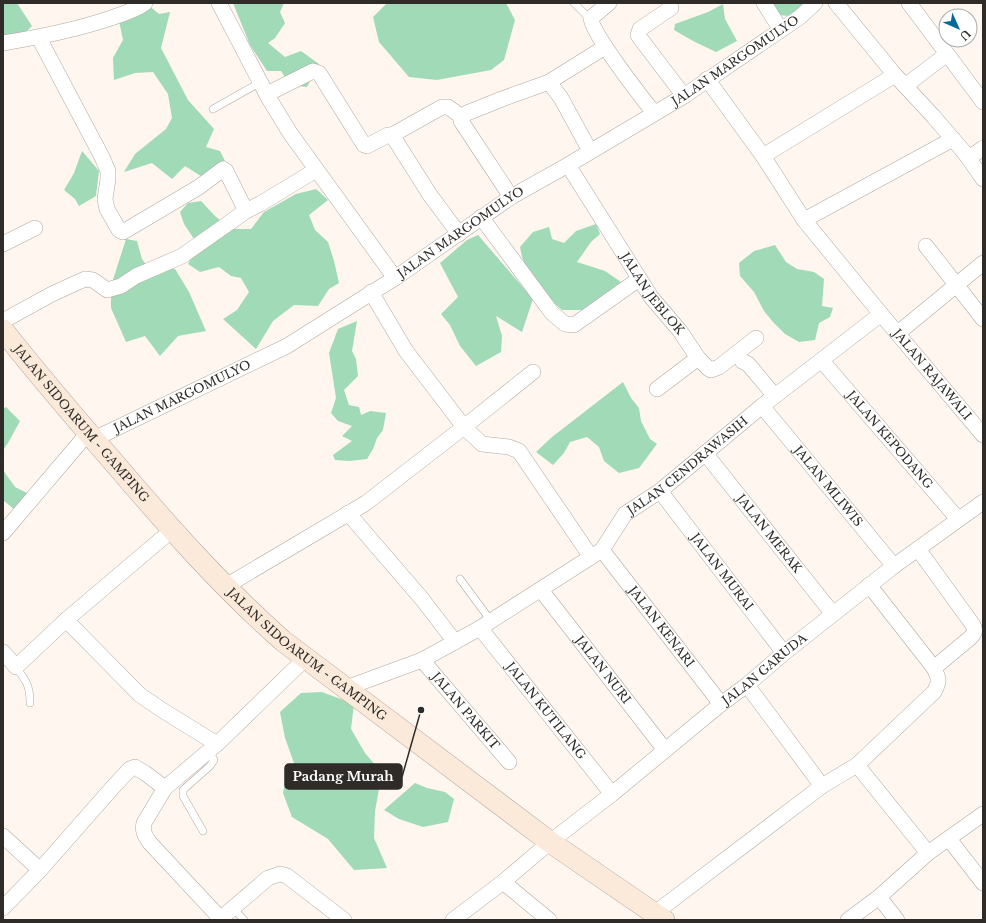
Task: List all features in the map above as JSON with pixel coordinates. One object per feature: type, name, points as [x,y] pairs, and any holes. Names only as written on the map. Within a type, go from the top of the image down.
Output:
[{"type":"main road","name":"JALAN SIDOARUM - GAMPING","points":[[3,330],[34,369],[172,530],[250,612],[306,658],[550,842],[582,865],[660,916]]},
{"type":"street","points":[[3,44],[39,38],[86,27],[146,3]]},
{"type":"street","points":[[219,3],[264,88],[290,133],[395,278]]},
{"type":"street","points":[[609,3],[590,19],[591,23],[606,47],[654,114]]},
{"type":"street","points":[[764,3],[781,30]]},
{"type":"street","name":"JALAN MARGOMULYO","points":[[91,436],[266,358],[287,346],[395,278],[511,197],[684,96],[800,17],[815,3]]},
{"type":"street","points":[[836,3],[900,80],[969,158],[983,179]]},
{"type":"street","points":[[909,3],[983,102]]},
{"type":"street","points":[[670,8],[640,29],[638,35],[684,96]]},
{"type":"street","points":[[39,38],[108,171],[104,198],[107,209],[119,230],[123,232],[200,187],[222,169],[226,171],[246,211]]},
{"type":"street","points":[[462,117],[467,113],[549,82],[606,47]]},
{"type":"street","points":[[762,156],[947,54]]},
{"type":"street","points":[[264,88],[313,71],[319,73],[364,146],[388,135],[392,136],[442,107],[448,107],[462,117]]},
{"type":"street","name":"JALAN RAJAWALI","points":[[707,79],[762,156],[804,220],[983,435]]},
{"type":"street","points":[[549,82],[561,98],[590,152]]},
{"type":"street","points":[[462,117],[461,121],[511,197]]},
{"type":"street","points":[[392,136],[430,195],[459,234]]},
{"type":"street","points":[[804,220],[953,139]]},
{"type":"street","points":[[969,158],[983,148]]},
{"type":"street","name":"JALAN JEBLOK","points":[[568,165],[639,279],[660,308],[680,331],[698,358],[709,369],[714,370],[756,338]]},
{"type":"street","points":[[3,321],[52,294],[84,279],[93,280],[107,290],[121,286],[136,276],[182,256],[246,211],[316,170]]},
{"type":"street","points":[[481,218],[552,313],[565,324],[574,325],[639,279]]},
{"type":"street","points":[[3,244],[35,228]]},
{"type":"street","points":[[926,246],[983,319]]},
{"type":"street","points":[[898,333],[983,263]]},
{"type":"street","name":"JALAN KENARI","points":[[371,292],[406,351],[464,428],[482,444],[509,447],[519,451],[596,553],[721,704]]},
{"type":"street","name":"JALAN CENDRAWASIH","points":[[346,688],[422,660],[485,625],[596,553],[625,514],[660,492],[762,406],[881,314]]},
{"type":"street","points":[[657,390],[698,358]]},
{"type":"street","points":[[742,361],[748,364],[775,396]]},
{"type":"street","name":"JALAN KEPODANG","points":[[822,361],[958,519]]},
{"type":"street","points":[[226,586],[366,503],[464,428],[533,372]]},
{"type":"street","name":"JALAN MLIWIS","points":[[762,406],[894,566]]},
{"type":"street","points":[[3,533],[91,436]]},
{"type":"street","name":"JALAN MERAK","points":[[705,453],[833,614]]},
{"type":"street","name":"JALAN MURAI","points":[[660,492],[784,653]]},
{"type":"street","name":"JALAN GARUDA","points":[[453,920],[503,882],[550,842],[612,794],[869,585],[983,502]]},
{"type":"street","points":[[348,513],[422,600],[455,642]]},
{"type":"street","points":[[3,652],[16,667],[66,620],[172,530]]},
{"type":"street","points":[[918,548],[973,625],[975,630],[974,634],[970,638],[934,668]]},
{"type":"street","points":[[660,916],[822,786],[857,765],[934,692],[938,685],[938,678],[934,668],[869,585]]},
{"type":"street","name":"JALAN NURI","points":[[541,590],[665,750]]},
{"type":"street","points":[[66,620],[140,694],[213,747]]},
{"type":"street","name":"JALAN KUTILANG","points":[[485,625],[612,794]]},
{"type":"street","points":[[306,658],[213,747],[166,788],[144,823],[144,835],[220,919],[268,878],[280,874],[287,876],[344,920]]},
{"type":"street","name":"JALAN PARKIT","points":[[422,660],[509,762]]},
{"type":"street","points":[[747,684],[822,786]]},
{"type":"street","points":[[857,765],[928,853]]},
{"type":"street","points":[[3,908],[40,870],[130,769],[135,767],[145,772],[166,788]]},
{"type":"street","points":[[848,920],[879,897],[928,853],[983,814]]},
{"type":"street","points":[[3,836],[40,870]]},
{"type":"street","points":[[949,839],[983,883]]},
{"type":"street","points":[[503,882],[549,920]]},
{"type":"street","points":[[879,897],[898,920]]},
{"type":"lane","points":[[574,3],[590,19]]},
{"type":"lane","points":[[213,109],[264,88]]},
{"type":"lane","points":[[460,579],[485,625]]},
{"type":"lane","points":[[16,667],[26,681],[30,690],[30,703]]},
{"type":"lane","points":[[203,831],[183,796],[183,790],[210,766],[214,760],[213,747]]},
{"type":"lane","points":[[233,908],[244,920]]},
{"type":"green space","points":[[3,3],[17,3],[32,26],[24,34],[3,37]]},
{"type":"green space","points":[[233,3],[284,3],[280,12],[285,23],[275,38],[268,43],[285,57],[301,51],[319,64],[307,87],[290,85],[281,71],[267,71],[250,45]]},
{"type":"green space","points":[[387,3],[506,3],[515,20],[504,60],[491,70],[437,80],[409,77],[379,42],[373,17]]},
{"type":"green space","points":[[768,3],[804,3],[789,16],[778,15]]},
{"type":"green space","points":[[147,4],[159,14],[170,12],[161,48],[188,100],[214,129],[206,147],[220,151],[228,167],[204,178],[185,166],[172,179],[152,163],[124,172],[135,154],[166,129],[172,118],[168,94],[153,72],[135,73],[114,80],[113,58],[123,40],[119,21]]},
{"type":"green space","points":[[723,4],[725,19],[737,41],[716,52],[674,30],[675,24],[708,12]]},
{"type":"green space","points":[[82,151],[99,171],[96,196],[79,206],[75,199],[64,190],[74,173]]},
{"type":"green space","points":[[316,189],[328,200],[309,215],[315,230],[328,242],[339,283],[329,289],[318,306],[294,305],[273,321],[256,349],[223,319],[237,310],[249,292],[241,278],[231,276],[219,267],[200,272],[188,264],[198,245],[184,224],[180,212],[188,203],[201,201],[215,216],[231,229],[251,229],[264,212],[296,194]]},
{"type":"green space","points":[[596,224],[600,234],[591,242],[577,262],[605,271],[621,282],[582,310],[562,310],[534,285],[522,257],[520,247],[533,232],[549,227],[552,239],[564,243],[576,231]]},
{"type":"green space","points":[[478,235],[533,299],[522,332],[496,316],[502,336],[501,352],[476,366],[460,346],[450,325],[441,314],[458,297],[440,263],[467,240]]},
{"type":"green space","points":[[126,239],[137,241],[142,259],[152,273],[164,266],[175,269],[189,292],[206,331],[178,336],[160,356],[145,336],[126,342],[111,308],[111,286]]},
{"type":"green space","points":[[775,245],[786,262],[797,269],[814,272],[824,279],[822,306],[833,308],[830,317],[819,323],[815,340],[799,342],[785,334],[764,311],[754,292],[740,276],[739,263],[754,251]]},
{"type":"green space","points":[[357,321],[352,351],[356,359],[358,376],[344,390],[349,405],[359,407],[361,415],[370,411],[386,413],[383,430],[377,438],[367,459],[350,461],[335,460],[333,455],[352,441],[342,436],[352,426],[338,421],[331,413],[336,398],[329,353],[338,329]]},
{"type":"green space","points":[[623,382],[631,398],[639,408],[641,421],[650,439],[657,444],[639,468],[619,473],[604,461],[599,447],[587,437],[570,442],[564,453],[553,465],[536,452],[552,437]]},
{"type":"green space","points":[[6,407],[20,421],[3,450],[3,409]]},
{"type":"green space","points":[[3,470],[15,487],[29,494],[15,510],[3,500]]},
{"type":"green space","points":[[322,692],[354,704],[351,729],[365,753],[382,773],[375,811],[374,838],[387,868],[354,870],[328,839],[292,817],[283,793],[286,777],[294,763],[285,738],[280,712],[301,693]]},
{"type":"green space","points":[[415,783],[427,788],[445,792],[454,799],[448,822],[423,827],[399,819],[384,810]]},
{"type":"place","name":"Padang Murah","points":[[421,710]]}]
